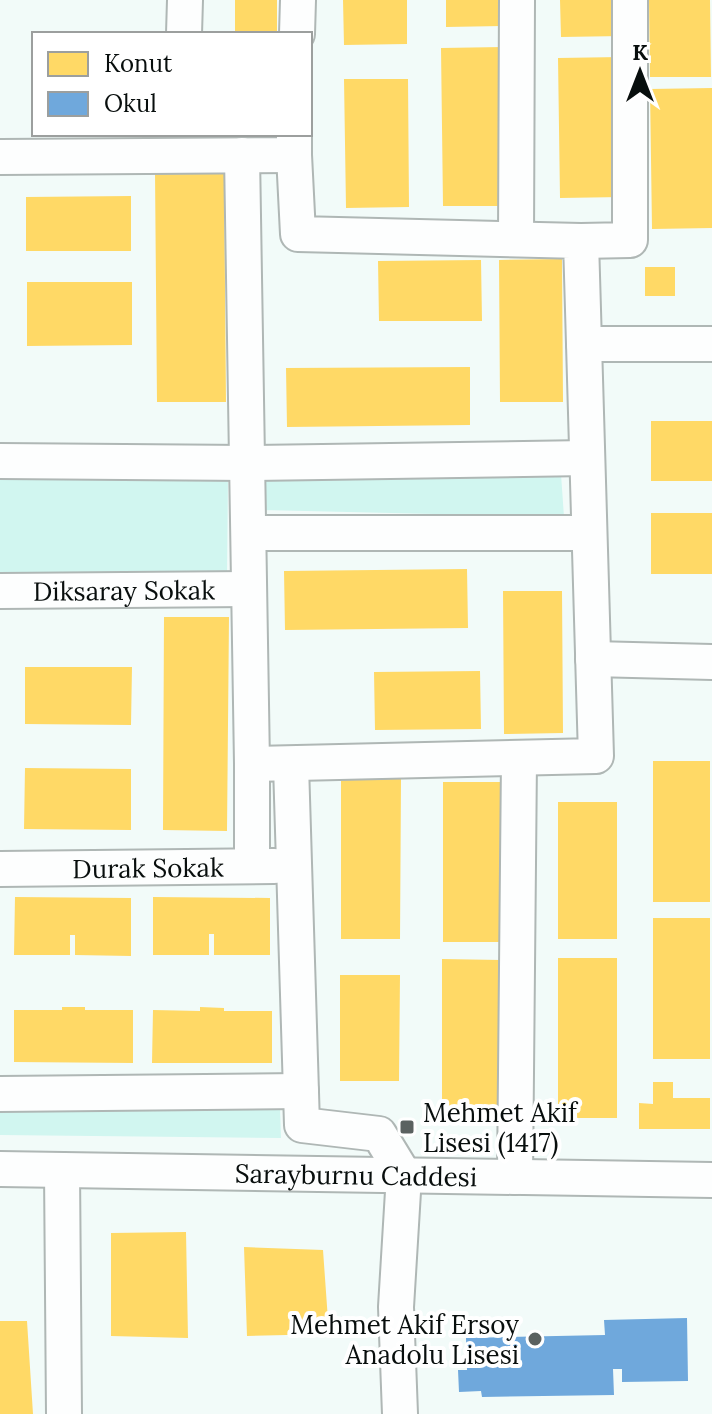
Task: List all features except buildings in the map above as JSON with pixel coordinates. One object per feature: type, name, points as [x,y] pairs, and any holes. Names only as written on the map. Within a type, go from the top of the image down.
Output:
[{"type":"street","points":[[184,32],[185,0]]},
{"type":"street","points":[[297,32],[298,0]]},
{"type":"street","points":[[516,239],[517,0]]},
{"type":"street","points":[[0,157],[179,145],[242,155],[294,144],[298,234],[630,240],[630,0]]},
{"type":"street","points":[[242,155],[252,865]]},
{"type":"street","points":[[252,764],[596,756],[581,241]]},
{"type":"street","points":[[584,344],[712,344]]},
{"type":"street","points":[[0,461],[247,463],[587,458]]},
{"type":"street","points":[[249,533],[588,533]]},
{"type":"street","name":"Diksaray Sokak","points":[[0,591],[249,589]]},
{"type":"street","points":[[593,659],[712,662]]},
{"type":"street","points":[[515,1177],[519,759]]},
{"type":"street","points":[[291,765],[302,1125],[379,1134],[404,1175],[396,1307],[400,1414]]},
{"type":"street","name":"Durak Sokak","points":[[0,869],[252,865],[294,868]]},
{"type":"street","points":[[0,1094],[301,1091]]},
{"type":"street","name":"Sarayburnu Caddesi","points":[[0,1169],[712,1180]]},
{"type":"street","points":[[62,1170],[64,1414]]},
{"type":"shaded area","points":[[262,473],[561,474],[564,517],[262,510]]},
{"type":"shaded area","points":[[0,478],[228,479],[227,578],[0,578]]},
{"type":"shaded area","points":[[280,1108],[281,1138],[0,1135],[0,1109]]},
{"type":"place","name":"Mehmet Akif Lisesi (1417)","points":[[407,1127]]},
{"type":"place","name":"Mehmet Akif Ersoy Anadolu Lisesi","points":[[535,1339]]}]
